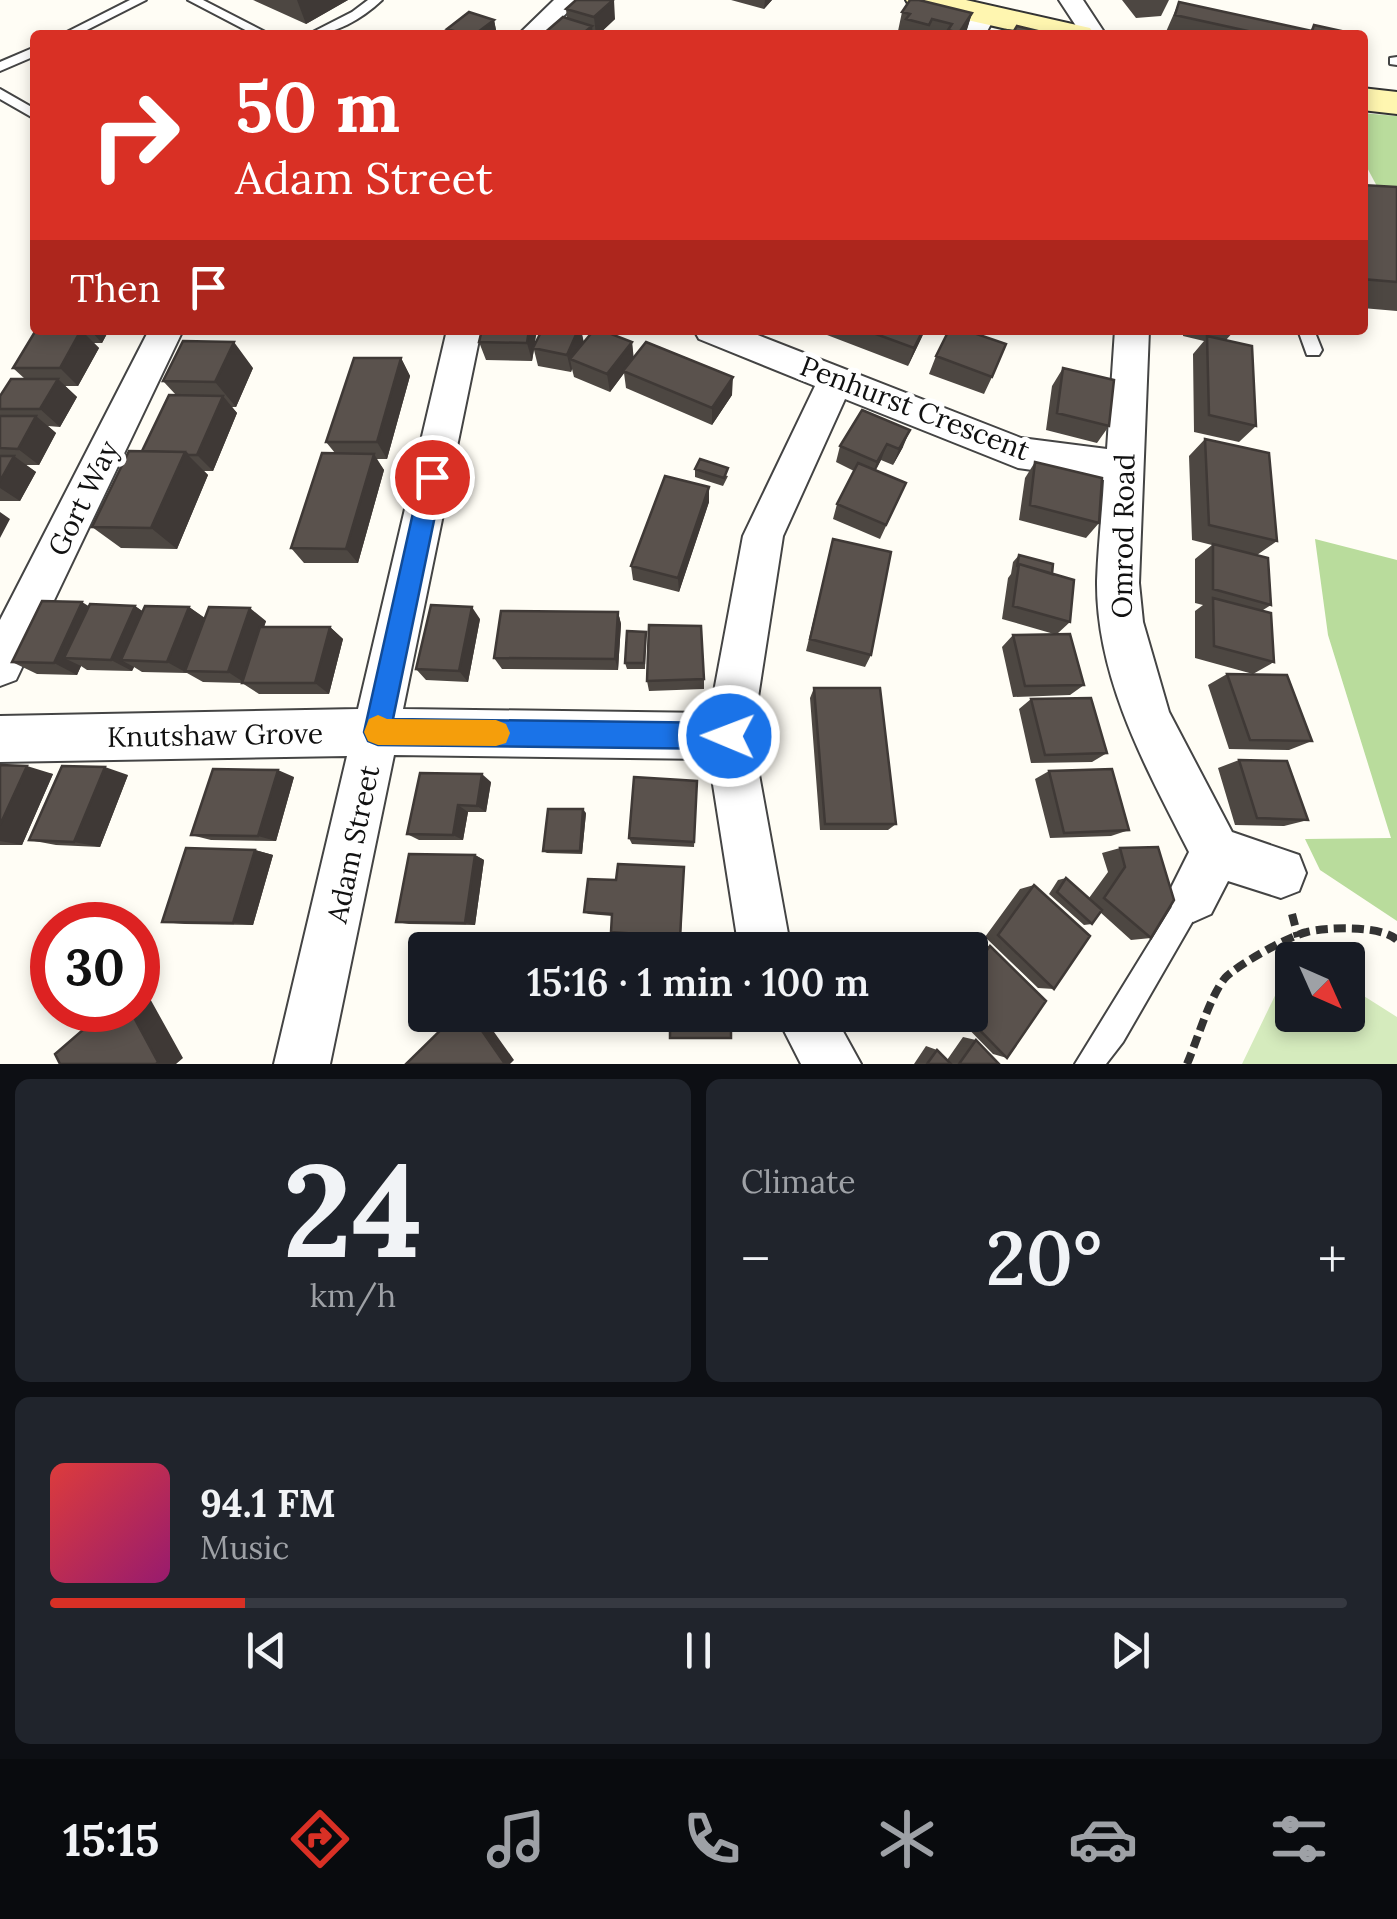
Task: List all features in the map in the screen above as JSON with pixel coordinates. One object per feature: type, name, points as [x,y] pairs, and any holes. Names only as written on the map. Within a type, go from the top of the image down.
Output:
[{"type":"street","points":[[535,30],[568,0]]},
{"type":"street","points":[[922,0],[979,25],[1028,30]]},
{"type":"street","points":[[1071,0],[1091,30]]},
{"type":"street","points":[[1368,100],[1397,103]]},
{"type":"street","name":"Gort Way","points":[[0,665],[164,335]]},
{"type":"street","name":"Adam Street","points":[[302,1064],[463,335]]},
{"type":"street","name":"Penhurst Crescent","points":[[742,335],[773,340],[836,380],[1018,453],[1124,468]]},
{"type":"street","name":"Omrod Road","points":[[1132,335],[1118,583],[1127,664],[1145,715],[1216,852]]},
{"type":"street","points":[[762,932],[729,736],[763,536],[836,380]]},
{"type":"street","name":"Knutshaw Grove","points":[[0,738],[378,732],[729,736]]},
{"type":"street","points":[[1192,896],[1216,852],[1280,873]]},
{"type":"street","points":[[813,1032],[833,1064]]},
{"type":"lane","points":[[84,30],[140,0]]},
{"type":"lane","points":[[194,0],[255,30]]},
{"type":"lane","points":[[324,30],[356,15],[376,0]]},
{"type":"lane","points":[[0,67],[30,52]]},
{"type":"lane","points":[[0,93],[30,112]]},
{"type":"lane","points":[[1308,335],[1313,350]]},
{"type":"lane","points":[[1089,1064],[1113,1032],[1192,896]]},
{"type":"path","points":[[1187,1064],[1224,979],[1243,965],[1306,932],[1364,929],[1389,932],[1397,940]]},
{"type":"green space","points":[[1368,114],[1397,116],[1397,224],[1368,169]]},
{"type":"green space","points":[[1315,539],[1397,560],[1397,921],[1320,870],[1305,839],[1391,838],[1328,635]]},
{"type":"green space","points":[[1275,995],[1275,1032],[1365,1032],[1365,997],[1397,1017],[1397,1064],[1242,1064]]},
{"type":"building","points":[[576,0],[613,0],[594,17],[566,9]]},
{"type":"building","points":[[910,0],[919,0],[972,13],[961,30],[948,30],[952,24],[932,19],[929,25],[906,19],[910,14],[902,12]]},
{"type":"building","points":[[1179,2],[1307,30],[1243,30],[1175,15]]},
{"type":"building","points":[[469,12],[494,20],[481,30],[447,29]]},
{"type":"building","points":[[563,17],[592,26],[587,30],[548,30]]},
{"type":"building","points":[[1368,185],[1397,187],[1397,282],[1368,280]]},
{"type":"building","points":[[33,335],[78,335],[60,368],[13,368]]},
{"type":"building","points":[[481,335],[528,335],[527,343],[479,342]]},
{"type":"building","points":[[540,335],[576,335],[567,355],[533,348]]},
{"type":"building","points":[[590,335],[614,335],[632,342],[607,374],[570,359]]},
{"type":"building","points":[[879,335],[920,335],[914,348]]},
{"type":"building","points":[[946,335],[980,335],[1006,344],[992,377],[936,356]]},
{"type":"building","points":[[1207,336],[1252,346],[1256,426],[1209,415]]},
{"type":"building","points":[[183,341],[234,342],[215,382],[163,381]]},
{"type":"building","points":[[646,342],[733,377],[712,408],[623,371]]},
{"type":"building","points":[[354,358],[401,358],[377,442],[326,442]]},
{"type":"building","points":[[1063,368],[1114,380],[1109,426],[1057,413]]},
{"type":"building","points":[[11,379],[58,379],[40,409],[0,409],[0,396]]},
{"type":"building","points":[[169,395],[223,396],[197,455],[142,451]]},
{"type":"building","points":[[862,410],[910,430],[899,449],[887,444],[877,462],[840,446]]},
{"type":"building","points":[[0,416],[36,416],[18,449],[0,448]]},
{"type":"building","points":[[1205,439],[1269,453],[1277,541],[1209,525]]},
{"type":"building","points":[[129,451],[185,452],[151,528],[92,527]]},
{"type":"building","points":[[322,453],[374,454],[346,549],[291,548]]},
{"type":"building","points":[[0,456],[14,456],[0,481]]},
{"type":"building","points":[[700,459],[728,468],[724,478],[695,469]]},
{"type":"building","points":[[1035,462],[1102,478],[1099,523],[1030,505]]},
{"type":"building","points":[[858,463],[906,483],[886,525],[837,504]]},
{"type":"building","points":[[665,476],[709,487],[678,578],[631,566]]},
{"type":"building","points":[[833,539],[891,552],[871,655],[810,639]]},
{"type":"building","points":[[1213,544],[1268,558],[1271,605],[1213,589]]},
{"type":"building","points":[[1019,555],[1053,564],[1052,574],[1019,564],[1017,567]]},
{"type":"building","points":[[1019,564],[1074,580],[1070,622],[1013,606]]},
{"type":"building","points":[[1213,598],[1271,613],[1274,662],[1214,646]]},
{"type":"building","points":[[42,601],[82,602],[54,663],[12,662]]},
{"type":"building","points":[[90,604],[135,606],[111,660],[64,658]]},
{"type":"building","points":[[431,605],[472,607],[459,671],[416,669]]},
{"type":"building","points":[[145,606],[189,607],[167,662],[121,660]]},
{"type":"building","points":[[209,607],[250,608],[228,672],[185,671]]},
{"type":"building","points":[[501,611],[618,612],[615,659],[494,658]]},
{"type":"building","points":[[649,625],[701,626],[704,679],[647,681]]},
{"type":"building","points":[[260,627],[330,627],[315,683],[242,683]]},
{"type":"building","points":[[627,631],[646,632],[644,663],[625,663]]},
{"type":"building","points":[[1070,634],[1084,685],[1025,686],[1013,635]]},
{"type":"building","points":[[1227,674],[1287,675],[1312,741],[1250,740]]},
{"type":"building","points":[[814,688],[880,688],[896,824],[825,824]]},
{"type":"building","points":[[1091,698],[1107,753],[1045,755],[1031,699]]},
{"type":"building","points":[[1239,760],[1287,761],[1308,820],[1257,818]]},
{"type":"building","points":[[0,765],[27,766],[0,825]]},
{"type":"building","points":[[62,766],[105,767],[74,842],[29,840]]},
{"type":"building","points":[[213,769],[278,770],[258,836],[191,835]]},
{"type":"building","points":[[1112,769],[1129,830],[1064,833],[1049,771]]},
{"type":"building","points":[[420,773],[482,774],[477,806],[458,805],[453,835],[407,834]]},
{"type":"building","points":[[634,777],[697,781],[694,842],[629,838]]},
{"type":"building","points":[[548,809],[583,809],[580,851],[543,851]]},
{"type":"building","points":[[1158,847],[1174,900],[1151,938],[1104,898],[1125,867],[1120,848]]},
{"type":"building","points":[[186,848],[255,850],[233,923],[162,922]]},
{"type":"building","points":[[409,854],[475,855],[465,923],[396,922]]},
{"type":"building","points":[[618,864],[684,867],[680,932],[611,932],[612,914],[584,912],[588,879],[616,880]]},
{"type":"building","points":[[1066,878],[1102,910],[1092,924],[1057,892]]},
{"type":"building","points":[[1034,885],[1090,936],[1054,989],[998,935]]},
{"type":"building","points":[[990,946],[1046,1001],[1007,1058],[982,1032],[988,1032]]},
{"type":"building","points":[[80,1032],[142,1032],[158,1062],[60,1064],[55,1054]]},
{"type":"building","points":[[439,1032],[483,1032],[505,1064],[406,1064]]},
{"type":"building","points":[[670,1032],[731,1032],[731,1038],[670,1038]]},
{"type":"building","points":[[976,1040],[999,1064],[959,1064]]},
{"type":"building","points":[[937,1050],[951,1064],[927,1064]]},
{"type":"slow traffic","points":[[378,728],[378,732],[496,733]]},
{"type":"route","points":[[432,477],[378,732],[729,736]]}]
